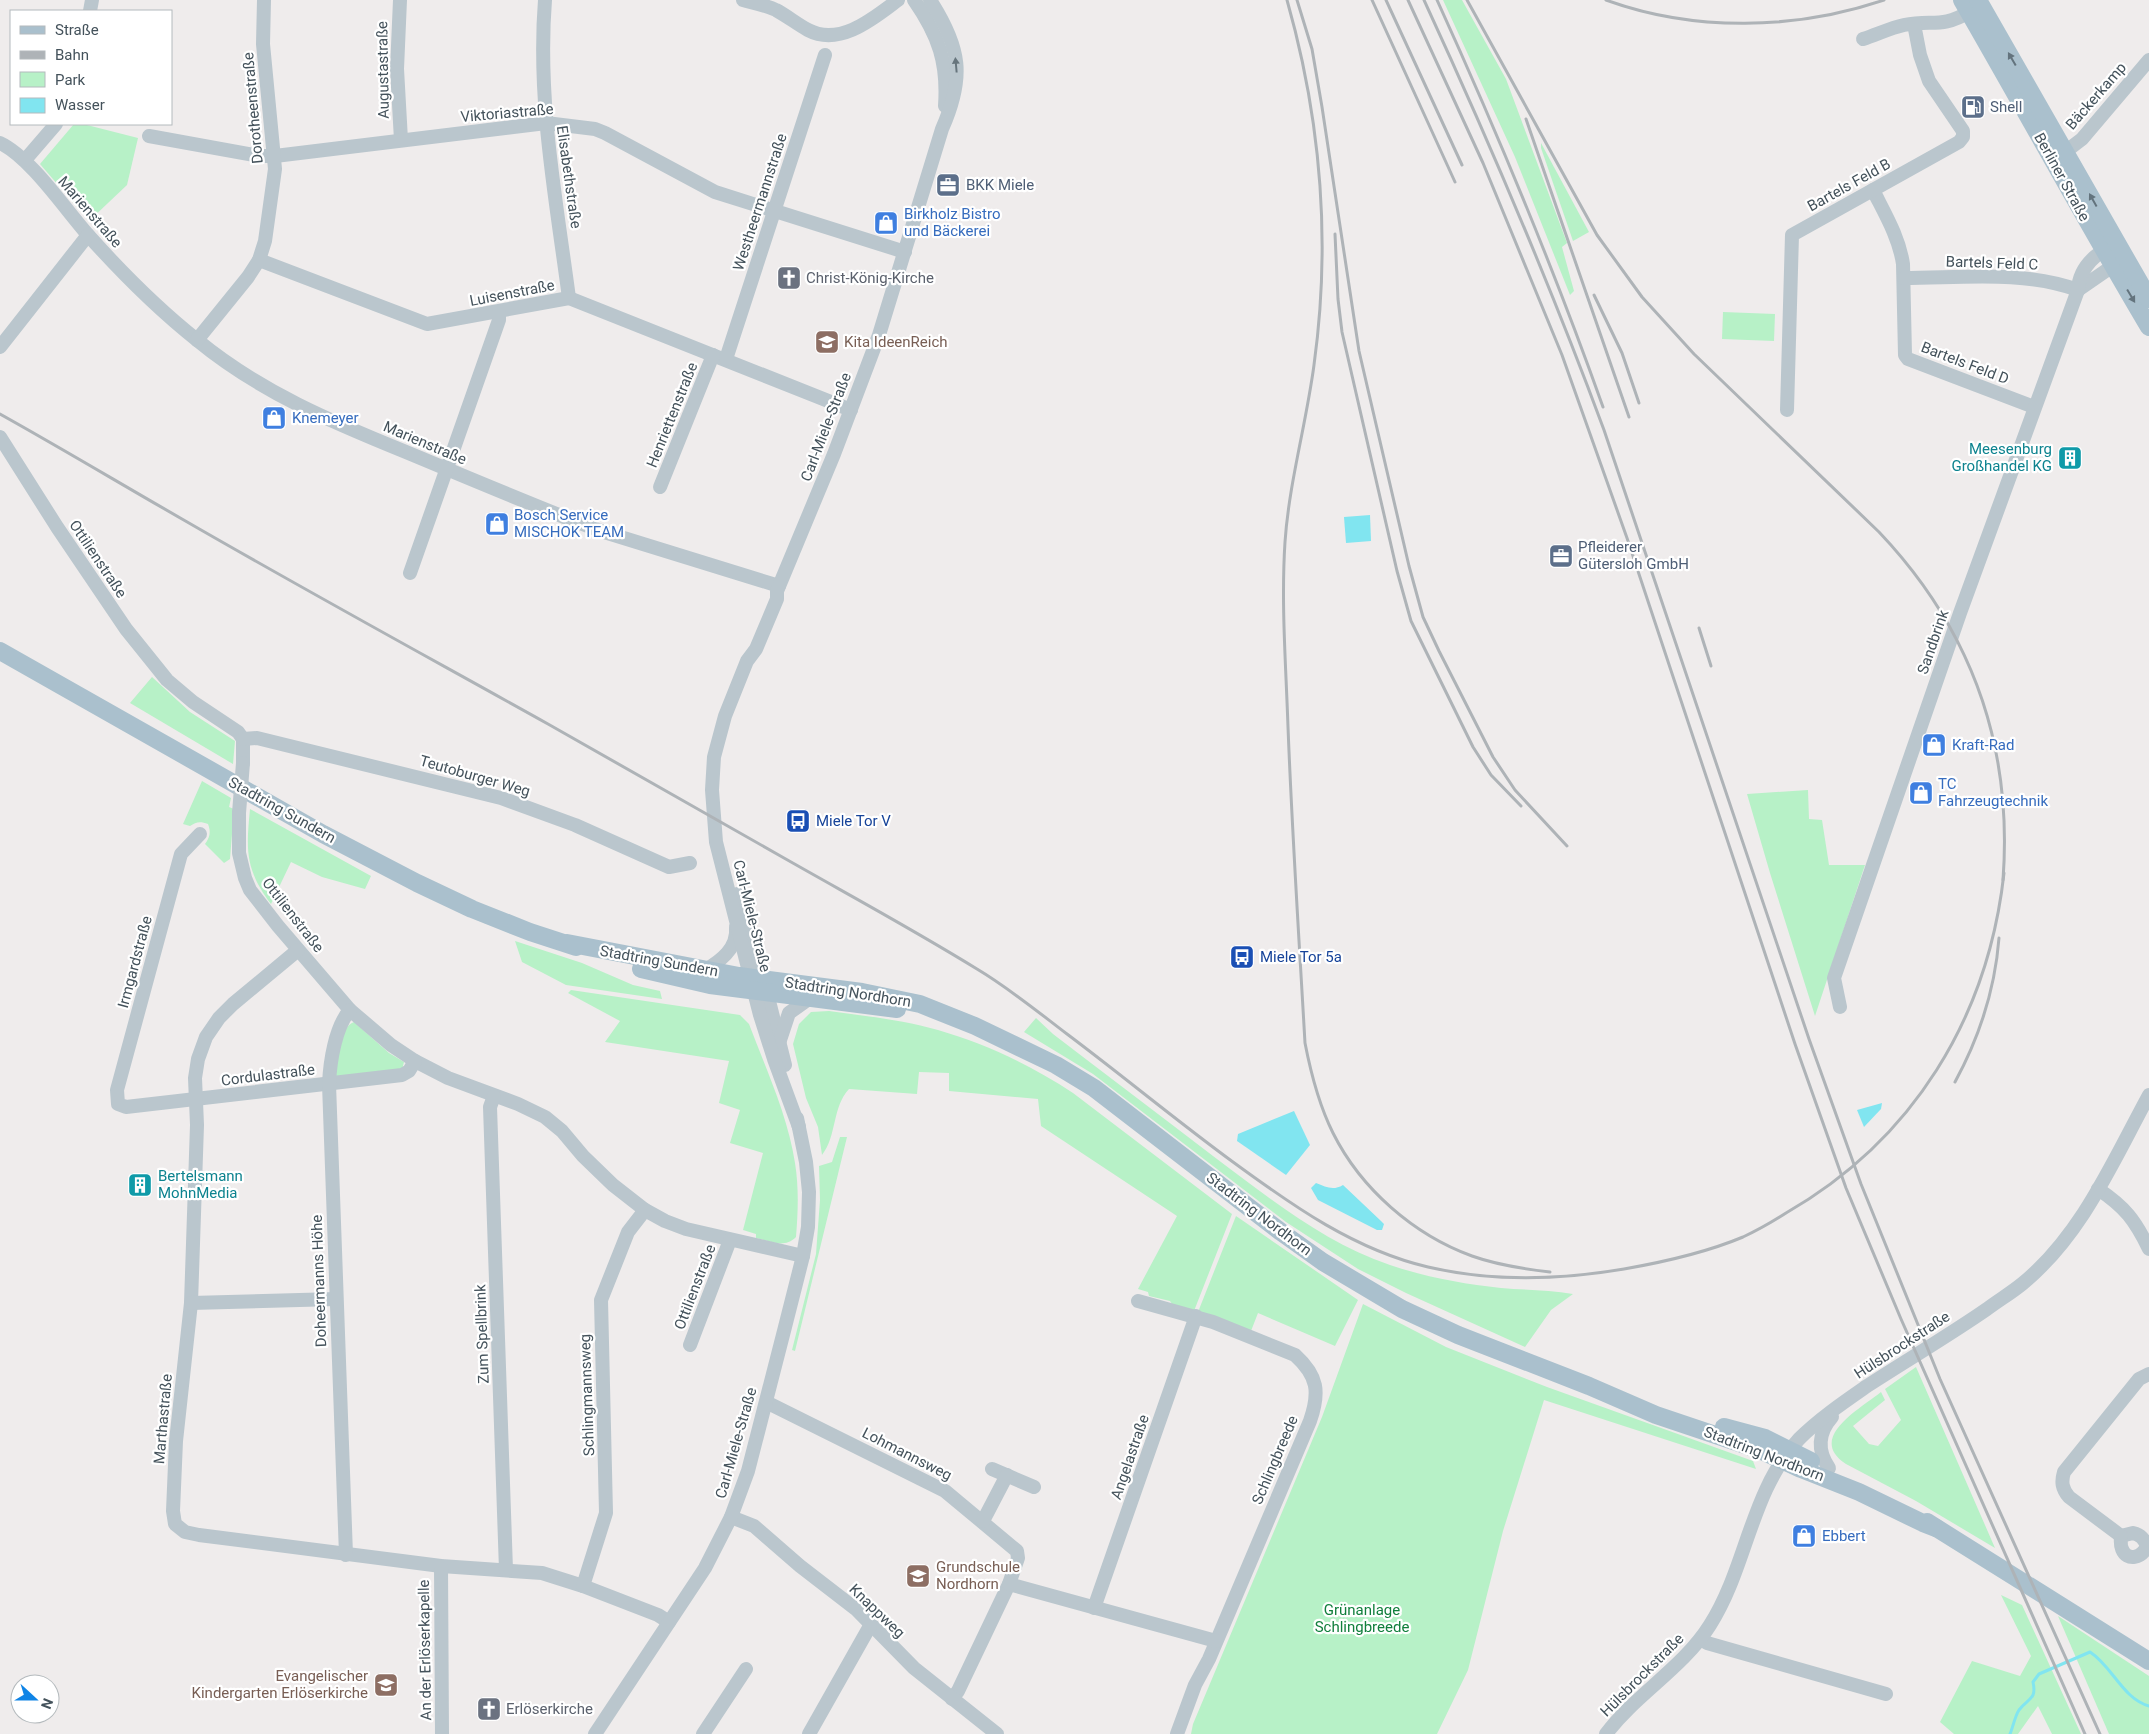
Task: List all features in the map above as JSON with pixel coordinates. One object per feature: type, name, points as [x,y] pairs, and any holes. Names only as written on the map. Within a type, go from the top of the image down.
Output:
[{"type":"main road","name":"Berliner Straße","points":[[1970,4],[2065,152],[2149,327]]},
{"type":"main road","name":"Berliner Straße","points":[[1970,4],[2012,86],[2114,254],[2149,299]]},
{"type":"main road","name":"Stadtring Sundern","points":[[3,651],[324,834],[409,879],[472,909],[530,932],[658,974],[710,985],[758,984]]},
{"type":"main road","name":"Stadtring Sundern","points":[[567,943],[705,970],[758,984]]},
{"type":"main road","name":"Stadtring Nordhorn","points":[[758,984],[810,998],[944,1014]]},
{"type":"main road","name":"Stadtring Nordhorn","points":[[758,984],[862,992],[920,1004],[975,1026],[1056,1065],[1094,1088],[1281,1232],[1323,1262],[1402,1309],[1458,1335],[1589,1386],[1719,1426],[1756,1435],[1786,1456],[1936,1528]]},
{"type":"main road","name":"Stadtring Nordhorn","points":[[1786,1456],[1829,1468],[1888,1498],[2000,1566],[2149,1661]]},
{"type":"street","name":"Dorotheenstraße","points":[[197,340],[259,260],[265,241],[275,169],[275,156],[263,44],[264,0]]},
{"type":"street","name":"Augustastraße","points":[[400,0],[396,69],[401,140]]},
{"type":"street","name":"Elisabethstraße","points":[[545,0],[542,37],[546,122],[569,298]]},
{"type":"street","points":[[743,0],[765,5],[778,5],[808,30],[816,34],[834,34],[850,31],[867,22],[898,0]]},
{"type":"street","name":"Carl-Miele-Straße","points":[[914,0],[939,43],[943,59],[946,83],[942,129]]},
{"type":"street","name":"Carl-Miele-Straße","points":[[595,1734],[705,1568],[731,1517],[748,1471],[803,1256],[808,1227],[806,1162],[779,1044],[734,916],[716,842],[712,790],[714,756],[725,716],[747,661],[756,649],[777,599],[778,589],[851,410],[879,335],[942,129],[950,110],[957,84],[956,56],[948,30],[930,0]]},
{"type":"street","points":[[1862,39],[1903,26],[1939,24],[1954,21],[1970,4]]},
{"type":"street","name":"Bartels Feld B","points":[[1787,410],[1792,235],[1959,142],[1963,137],[1963,131],[1929,82],[1920,55],[1914,24]]},
{"type":"street","name":"Westheermannstraße","points":[[720,357],[774,212],[825,55]]},
{"type":"street","name":"Bäckerkamp","points":[[2065,152],[2082,139],[2149,60]]},
{"type":"street","name":"Viktoriastraße","points":[[149,136],[260,156],[275,156],[546,122],[582,126],[606,133],[715,192],[905,252]]},
{"type":"street","points":[[25,160],[55,125]]},
{"type":"street","name":"Marienstraße","points":[[0,143],[9,147],[25,160],[88,235],[154,303],[197,340],[234,369],[257,384],[328,420],[601,532],[778,589]]},
{"type":"street","name":"Bartels Feld D","points":[[1873,190],[1895,234],[1901,252],[1904,278],[1905,355],[1908,359],[2034,407]]},
{"type":"street","points":[[0,347],[88,235]]},
{"type":"street","points":[[2078,290],[2114,254]]},
{"type":"street","name":"Luisenstraße","points":[[259,260],[427,324],[569,298],[851,410]]},
{"type":"street","name":"Bartels Feld C","points":[[1904,278],[2023,278],[2078,290]]},
{"type":"street","name":"Sandbrink","points":[[1840,1007],[1834,978],[1960,613],[2078,290]]},
{"type":"street","points":[[410,573],[499,320],[499,312]]},
{"type":"street","name":"Henriettenstraße","points":[[660,487],[720,357]]},
{"type":"street","name":"Ottilienstraße","points":[[0,437],[68,544],[126,629],[167,680],[193,702],[238,732],[243,739],[243,763],[238,813],[239,853],[245,878],[250,890],[298,950],[350,1010],[391,1045],[415,1061],[448,1078],[518,1104],[545,1117],[562,1131],[583,1156],[613,1185],[645,1210],[665,1221],[686,1229],[803,1256]]},
{"type":"street","name":"Teutoburger Weg","points":[[243,739],[256,738],[501,798],[572,824],[669,867],[690,863]]},
{"type":"street","name":"Carl-Miele-Straße","points":[[714,826],[722,841],[756,949],[758,984],[774,1059],[799,1127]]},
{"type":"street","name":"Irmgardstraße","points":[[118,1104],[117,1090],[181,854],[200,834]]},
{"type":"street","points":[[705,970],[726,956],[733,944],[736,933],[734,916]]},
{"type":"street","name":"Marthastraße","points":[[298,950],[233,1004],[212,1027],[198,1059],[195,1099],[197,1125],[191,1303],[176,1441],[173,1511],[175,1524],[185,1532],[346,1554]]},
{"type":"street","points":[[779,1044],[790,1013],[810,998]]},
{"type":"street","name":"Doheermanns Höhe","points":[[346,1554],[329,1084],[330,1064],[335,1045],[344,1016],[350,1010]]},
{"type":"street","name":"Cordulastraße","points":[[118,1104],[126,1107],[402,1075],[409,1071],[415,1061]]},
{"type":"street","name":"Hülsbrockstraße","points":[[1606,1734],[1701,1639],[1724,1599],[1757,1508],[1771,1479],[1786,1456],[1812,1427],[1848,1399],[2021,1285],[2062,1244],[2082,1218],[2149,1095]]},
{"type":"street","name":"Zum Spellbrink","points":[[494,1096],[490,1108],[506,1570]]},
{"type":"street","points":[[2098,1189],[2116,1200],[2136,1223],[2149,1249]]},
{"type":"street","name":"Schlingmannsweg","points":[[584,1586],[606,1513],[601,1300],[628,1232],[645,1210]]},
{"type":"street","name":"Ottilienstraße","points":[[690,1345],[730,1240]]},
{"type":"street","points":[[191,1303],[336,1298]]},
{"type":"street","name":"Schlingbreede","points":[[1138,1301],[1196,1316],[1295,1355],[1306,1365],[1312,1374],[1317,1395],[1310,1420],[1216,1641],[1195,1685],[1177,1734]]},
{"type":"street","name":"Angelastraße","points":[[1094,1608],[1196,1316]]},
{"type":"street","points":[[2121,1536],[2069,1497],[2064,1490],[2062,1480],[2064,1472],[2139,1379],[2149,1374]]},
{"type":"street","name":"Stadtring Nordhorn","points":[[1829,1468],[1824,1461],[1820,1445],[1822,1432],[1824,1426],[1848,1399]]},
{"type":"street","name":"Lohmannsweg","points":[[766,1402],[945,1491],[984,1521],[1016,1550],[1018,1558],[1009,1584],[958,1691],[952,1699]]},
{"type":"street","points":[[992,1469],[1034,1487]]},
{"type":"street","points":[[984,1521],[1007,1475]]},
{"type":"street","name":"Knappweg","points":[[731,1517],[754,1526],[800,1566],[857,1610],[870,1626],[914,1668],[994,1733]]},
{"type":"street","points":[[346,1554],[441,1566],[542,1573],[584,1586],[658,1615],[669,1622]]},
{"type":"street","name":"An der Erlöserkapelle","points":[[441,1566],[442,1734]]},
{"type":"street","points":[[1009,1584],[1216,1641]]},
{"type":"street","points":[[809,1734],[870,1626]]},
{"type":"street","name":"Hülsbrockstraße","points":[[1701,1639],[1707,1643],[1886,1694]]},
{"type":"street","points":[[703,1734],[746,1669]]},
{"type":"green space","points":[[1443,0],[1462,0],[1506,79],[1567,243],[1562,247],[1574,291],[1570,295],[1515,157]]},
{"type":"green space","points":[[73,125],[87,125],[138,138],[127,185],[89,221],[40,164]]},
{"type":"green space","points":[[1541,143],[1589,232],[1573,241],[1541,148]]},
{"type":"green space","points":[[1723,312],[1775,314],[1774,341],[1722,339]]},
{"type":"green space","points":[[152,677],[190,712],[235,741],[233,764],[130,703]]},
{"type":"green space","points":[[202,781],[231,798],[229,807],[234,809],[230,859],[224,863],[205,844],[210,834],[208,824],[198,822],[190,826],[183,824]]},
{"type":"green space","points":[[1808,790],[1809,819],[1822,820],[1829,865],[1865,865],[1815,1016],[1747,794]]},
{"type":"green space","points":[[250,809],[371,876],[365,889],[322,877],[291,862],[271,904],[256,880],[249,859]]},
{"type":"green space","points":[[515,941],[582,963],[633,985],[660,991],[662,999],[566,985],[522,962]]},
{"type":"green space","points":[[571,990],[740,1015],[749,1024],[776,1093],[792,1145],[798,1191],[796,1237],[787,1243],[777,1243],[756,1238],[756,1234],[743,1230],[763,1153],[730,1143],[740,1110],[719,1103],[729,1061],[605,1042],[620,1021],[568,993]]},
{"type":"green space","points":[[829,1011],[898,1021],[938,1030],[991,1049],[1024,1064],[1073,1093],[1232,1214],[1194,1311],[1172,1304],[1170,1301],[1149,1296],[1148,1292],[1138,1289],[1177,1216],[1041,1126],[1038,1099],[949,1091],[949,1073],[919,1072],[917,1094],[849,1089],[840,1104],[830,1139],[822,1155],[818,1127],[806,1098],[793,1044],[799,1024],[811,1012]]},
{"type":"green space","points":[[1036,1018],[1053,1034],[1255,1187],[1297,1218],[1342,1244],[1390,1265],[1445,1280],[1501,1288],[1573,1294],[1551,1310],[1525,1347],[1358,1269],[1286,1222],[1093,1074],[1024,1032]]},
{"type":"green space","points":[[354,1022],[389,1053],[404,1062],[402,1070],[335,1077],[337,1055],[342,1038],[345,1030]]},
{"type":"green space","points":[[840,1137],[847,1137],[795,1351],[792,1350],[816,1254],[820,1200],[819,1166],[832,1162]]},
{"type":"green space","points":[[1236,1216],[1358,1300],[1335,1346],[1258,1313],[1251,1331],[1198,1312]]},
{"type":"green space","name":"Grünanlage Schlingbreede","points":[[1363,1304],[1446,1347],[1547,1387],[1753,1461],[1756,1469],[1544,1400],[1503,1531],[1468,1670],[1437,1734],[1191,1734],[1193,1724],[1322,1417]]},
{"type":"green space","points":[[1916,1367],[1995,1548],[1916,1501],[1846,1464],[1835,1454],[1832,1444],[1834,1434],[1850,1415],[1881,1392],[1885,1400],[1853,1426],[1869,1444],[1878,1446],[1901,1420],[1885,1389]]},
{"type":"green space","points":[[2001,1595],[2022,1605],[2081,1734],[2052,1734],[2038,1706],[2018,1734],[1954,1734],[1940,1722],[1972,1661],[2020,1676],[2031,1656]]},
{"type":"green space","points":[[2058,1616],[2149,1676],[2149,1734],[2109,1734]]},
{"type":"water","points":[[1370,515],[1371,541],[1346,543],[1344,517]]},
{"type":"water","points":[[1882,1103],[1881,1109],[1864,1127],[1857,1110]]},
{"type":"water","points":[[1294,1111],[1310,1145],[1286,1175],[1237,1141],[1238,1134]]},
{"type":"water","points":[[1316,1183],[1333,1188],[1343,1185],[1384,1224],[1382,1230],[1377,1230],[1318,1200],[1311,1188]]},
{"type":"waterway","points":[[2010,1734],[2019,1710],[2033,1696],[2033,1682],[2039,1674],[2090,1652],[2105,1665],[2132,1697],[2149,1706]]},
{"type":"railway","points":[[1287,0],[1308,90],[1320,181],[1322,227],[1322,273],[1314,365],[1290,498],[1284,565],[1284,635],[1292,806],[1307,1055],[1320,1100],[1333,1133],[1358,1173],[1391,1208],[1430,1236],[1472,1256],[1491,1262],[1550,1272]]},
{"type":"railway","points":[[1297,0],[1312,49],[1359,351],[1409,566],[1423,617],[1493,757],[1515,790],[1567,846]]},
{"type":"railway","points":[[1372,0],[1455,182]]},
{"type":"railway","points":[[1386,0],[1462,165]]},
{"type":"railway","points":[[1408,0],[1483,163],[1562,355],[1627,538],[1795,1044],[1846,1188],[1901,1319],[2085,1734]]},
{"type":"railway","points":[[1424,0],[1518,213],[1604,430],[1809,1039],[1861,1184],[1940,1379],[2100,1734]]},
{"type":"railway","points":[[1437,0],[1525,202],[1603,407]]},
{"type":"railway","points":[[1467,0],[1597,235],[1642,297],[1694,354],[1879,532],[1911,569],[1939,608],[1961,649],[1979,692],[1992,737],[2001,783],[2004,831],[2003,880]]},
{"type":"railway","points":[[1606,0],[1674,18],[1709,22],[1745,23],[1781,22],[1816,17],[1884,0]]},
{"type":"railway","points":[[1526,119],[1629,417]]},
{"type":"railway","points":[[1335,234],[1338,299],[1342,332],[1397,571],[1411,621],[1473,747],[1491,775],[1521,806]]},
{"type":"railway","points":[[1594,295],[1622,353],[1639,403]]},
{"type":"railway","points":[[0,414],[273,571],[548,724],[989,976],[1212,1146],[1302,1210],[1326,1225],[1375,1250],[1428,1267],[1476,1275],[1526,1278],[1600,1273],[1654,1263],[1699,1252],[1743,1237],[1775,1220],[1831,1183],[1871,1149],[1907,1112],[1937,1070],[1961,1025],[1981,977],[1995,926],[2004,873]]},
{"type":"railway","points":[[1699,628],[1711,666]]},
{"type":"railway","points":[[1955,1082],[1972,1047],[1985,1012],[1994,976],[1999,938]]},
{"type":"place","name":"Shell","points":[[1973,107]]},
{"type":"place","name":"BKK Miele","points":[[948,185]]},
{"type":"place","name":"Birkholz Bistro und Bäckerei","points":[[886,223]]},
{"type":"place","name":"Christ-König-Kirche","points":[[789,278]]},
{"type":"place","name":"Kita IdeenReich","points":[[827,342]]},
{"type":"place","name":"Knemeyer","points":[[274,418]]},
{"type":"place","name":"Meesenburg Großhandel KG","points":[[2070,458]]},
{"type":"place","name":"Bosch Service MISCHOK TEAM","points":[[497,524]]},
{"type":"place","name":"Pfleiderer Gütersloh GmbH","points":[[1561,556]]},
{"type":"place","name":"Kraft-Rad","points":[[1934,745]]},
{"type":"place","name":"TC Fahrzeugtechnik","points":[[1921,793]]},
{"type":"place","name":"Miele Tor V","points":[[798,821]]},
{"type":"place","name":"Miele Tor 5a","points":[[1242,957]]},
{"type":"place","name":"Bertelsmann MohnMedia","points":[[140,1185]]},
{"type":"place","name":"Ebbert","points":[[1804,1536]]},
{"type":"place","name":"Grundschule Nordhorn","points":[[918,1576]]},
{"type":"place","name":"Evangelischer Kindergarten Erlöserkirche","points":[[386,1685]]},
{"type":"place","name":"Erlöserkirche","points":[[489,1709]]}]
